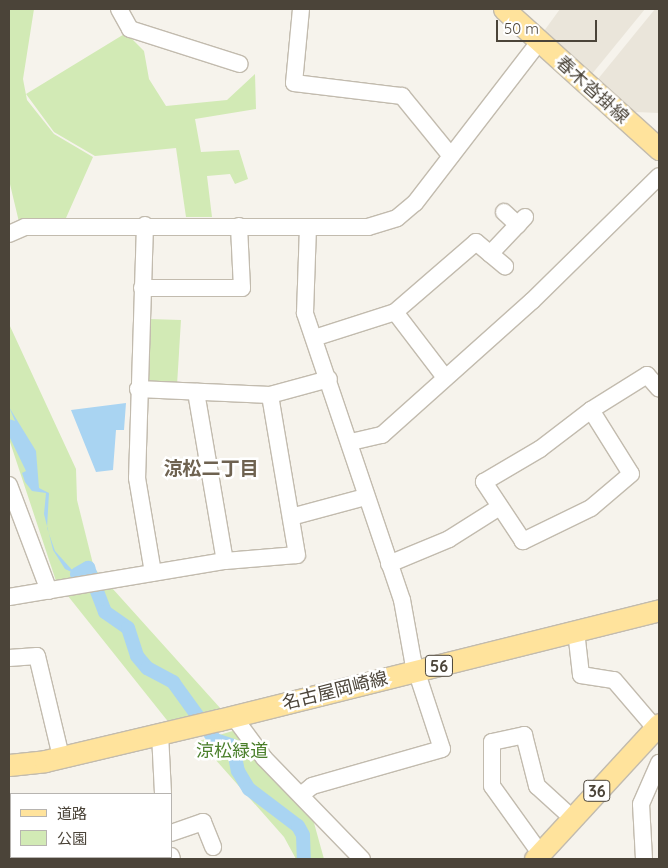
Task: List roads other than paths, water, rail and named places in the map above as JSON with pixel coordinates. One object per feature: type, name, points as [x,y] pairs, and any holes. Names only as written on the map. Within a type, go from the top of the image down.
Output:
[{"type":"main road","name":"春木沓掛線","points":[[504,9],[538,42],[659,149]]},
{"type":"main road","name":"名古屋岡崎線","points":[[9,765],[61,757],[186,728],[659,610]]},
{"type":"main road","name":"36","points":[[538,856],[657,726]]},
{"type":"street","points":[[119,9],[130,29],[240,64]]},
{"type":"street","points":[[301,9],[294,83],[402,96],[451,156]]},
{"type":"street","points":[[9,234],[25,227],[145,225],[308,228],[368,227],[397,218],[415,203],[538,42]]},
{"type":"street","points":[[350,442],[382,435],[444,376],[532,301],[659,176]]},
{"type":"street","points":[[490,254],[522,221],[504,212]]},
{"type":"street","points":[[145,225],[138,389],[137,478],[153,573]]},
{"type":"street","points":[[142,288],[242,288],[239,226]]},
{"type":"street","points":[[301,795],[312,786],[442,749],[416,671],[402,600],[366,497],[329,379],[305,313],[308,228]]},
{"type":"street","points":[[314,338],[395,312],[476,242],[504,266]]},
{"type":"street","points":[[395,312],[444,376]]},
{"type":"street","points":[[591,410],[631,474],[591,508],[523,541],[498,508],[484,482],[540,449],[591,410],[647,375],[659,389]]},
{"type":"street","points":[[138,389],[270,395],[329,379]]},
{"type":"street","points":[[196,392],[225,561]]},
{"type":"street","points":[[9,597],[225,561],[297,555],[270,395]]},
{"type":"street","points":[[9,485],[49,591]]},
{"type":"street","points":[[291,517],[366,497]]},
{"type":"street","points":[[389,564],[449,539],[498,508]]},
{"type":"street","points":[[576,631],[581,675],[614,680],[657,726]]},
{"type":"street","points":[[9,658],[37,656],[61,757]]},
{"type":"street","points":[[226,718],[362,859]]},
{"type":"street","points":[[160,734],[163,793]]},
{"type":"street","points":[[538,856],[492,786],[492,742],[524,735],[537,786],[572,818]]},
{"type":"street","points":[[644,859],[641,804],[659,764]]},
{"type":"street","points":[[172,833],[203,822],[213,847]]},
{"type":"water","points":[[126,403],[124,430],[116,430],[113,470],[96,472],[71,410]]},
{"type":"water","points":[[9,407],[36,451],[39,488],[49,493],[47,526],[44,514],[46,493],[32,491],[25,482],[22,473],[26,471],[9,436],[9,419],[15,421]]},
{"type":"water","points":[[49,533],[55,551],[73,571],[92,565],[87,573],[76,574],[65,569],[53,550]]},
{"type":"waterway","points":[[77,574],[88,568],[105,612],[128,628],[137,656],[147,668],[173,682],[215,740],[233,746],[238,771],[249,789],[298,826],[303,835],[304,859]]},
{"type":"district","name":"涼松二丁目","points":[[211,469]]},
{"type":"park label","name":"涼松緑道","points":[[232,751]]}]
